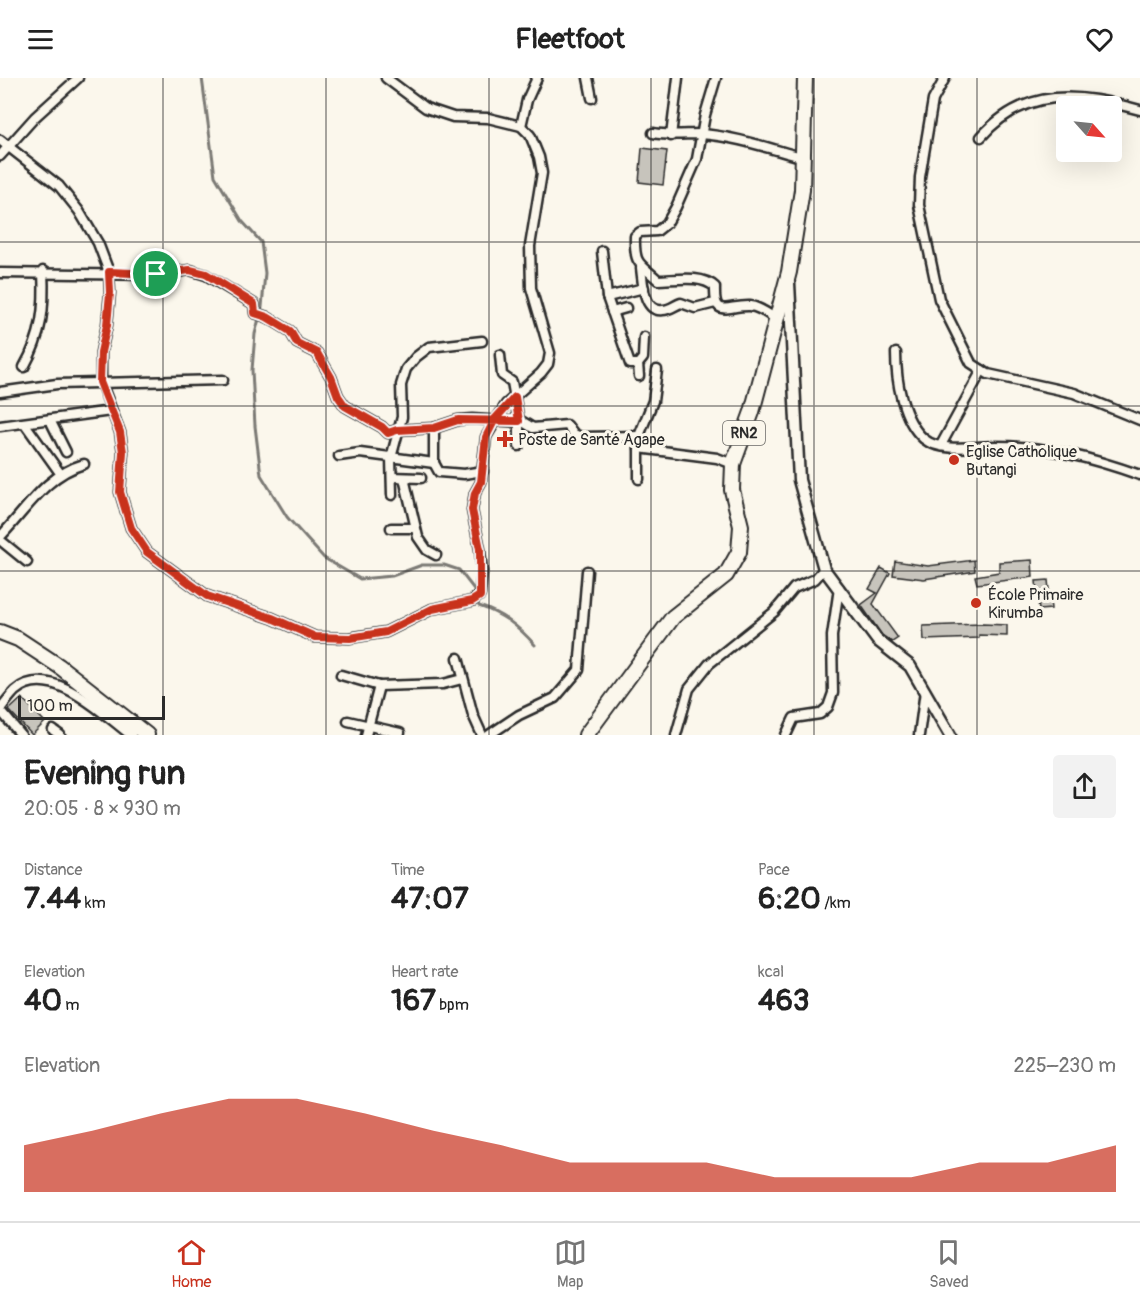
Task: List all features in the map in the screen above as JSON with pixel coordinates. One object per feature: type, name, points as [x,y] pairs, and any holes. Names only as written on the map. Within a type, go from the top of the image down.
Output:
[{"type":"highway","name":"RN2","points":[[586,735],[673,617],[726,575],[739,552],[741,526],[732,490],[734,464],[752,411],[789,272],[802,190],[801,158],[805,78]]},
{"type":"highway","points":[[0,632],[18,639],[59,666],[147,735]]},
{"type":"street","points":[[0,156],[4,143],[78,78]]},
{"type":"street","points":[[4,143],[59,186],[79,211],[98,243],[109,272],[110,293],[107,325],[101,352],[100,382],[120,432],[123,452],[120,492],[131,528],[147,552],[207,596],[272,618],[315,637],[350,638],[386,632],[432,609],[472,601],[480,596],[480,549],[472,510],[483,471],[486,437],[495,419],[548,364],[550,353],[531,288],[530,246],[542,173],[539,157],[530,135],[521,126],[488,118],[453,117],[426,108],[386,78]]},
{"type":"street","points":[[521,126],[527,99],[537,78]]},
{"type":"street","points":[[588,78],[592,98]]},
{"type":"street","points":[[671,136],[678,78]]},
{"type":"street","points":[[715,303],[695,309],[681,303],[665,310],[654,309],[649,304],[644,288],[635,247],[635,236],[640,232],[657,231],[667,223],[697,159],[700,134],[716,78]]},
{"type":"street","points":[[945,78],[933,100],[920,177],[919,206],[939,298],[970,363],[1010,380],[1074,393],[1140,420]]},
{"type":"street","points":[[981,137],[996,120],[1021,105],[1047,97],[1120,105],[1140,110]]},
{"type":"street","points":[[653,133],[671,136],[700,134],[734,139],[801,158]]},
{"type":"street","points":[[602,251],[607,297],[630,356],[629,363],[638,364]]},
{"type":"street","points":[[641,268],[658,280],[684,279],[712,284],[715,287],[715,303]]},
{"type":"street","points":[[0,273],[43,271],[156,274],[190,270],[206,274],[254,304],[255,313],[267,317],[290,331],[297,343],[317,353],[345,406],[382,427],[388,433],[397,430],[434,428],[458,420],[495,419],[519,421],[533,428],[567,424],[574,434],[581,437],[639,436]]},
{"type":"street","points":[[24,367],[41,331],[45,306],[43,271]]},
{"type":"street","points":[[789,272],[799,480],[824,569],[877,640],[910,666],[950,735]]},
{"type":"street","points":[[607,297],[644,288]]},
{"type":"street","points":[[715,303],[723,309],[751,306],[776,320]]},
{"type":"street","points":[[612,312],[626,308]]},
{"type":"street","points":[[639,376],[638,364],[645,354],[644,337]]},
{"type":"street","points":[[392,495],[391,458],[403,410],[401,385],[406,369],[429,347],[482,341]]},
{"type":"street","points":[[896,353],[896,370],[904,406],[914,427],[924,439],[940,445],[1039,447],[1064,452],[1140,475]]},
{"type":"street","points":[[500,355],[501,371],[512,382],[519,421],[519,446]]},
{"type":"street","points":[[639,479],[639,436],[653,401],[657,370]]},
{"type":"street","points":[[940,445],[982,370]]},
{"type":"street","points":[[0,392],[57,384],[224,380]]},
{"type":"street","points":[[0,426],[111,411]]},
{"type":"street","points":[[50,420],[66,452]]},
{"type":"street","points":[[25,424],[60,473]]},
{"type":"street","points":[[434,428],[434,463],[440,472],[448,474],[483,471]]},
{"type":"street","points":[[639,448],[717,458],[734,464]]},
{"type":"street","points":[[339,456],[360,453],[434,463]]},
{"type":"street","points":[[27,562],[0,538],[29,507],[38,492],[60,473],[84,464]]},
{"type":"street","points":[[392,477],[422,478]]},
{"type":"street","points":[[404,478],[418,537],[427,550],[436,555]]},
{"type":"street","points":[[391,528],[415,528]]},
{"type":"street","points":[[676,735],[689,689],[709,664],[774,612],[794,588],[815,579],[824,569]]},
{"type":"street","points":[[489,735],[519,715],[555,698],[579,670],[587,571]]},
{"type":"street","points":[[786,735],[794,718],[820,714],[828,707],[833,693],[831,645],[840,588]]},
{"type":"street","points":[[458,658],[463,670],[462,679],[482,735]]},
{"type":"street","points":[[341,675],[379,686],[431,684],[462,679]]},
{"type":"street","points":[[16,733],[0,710],[16,690],[26,685],[59,684],[74,692],[131,735]]},
{"type":"street","points":[[367,731],[379,686]]},
{"type":"street","points":[[919,735],[925,690]]},
{"type":"street","points":[[348,721],[367,731],[400,733]]},
{"type":"building","points":[[642,148],[667,151],[663,185],[639,182]]},
{"type":"building","points":[[974,560],[975,571],[924,579],[893,575],[895,561],[928,566]]},
{"type":"building","points":[[1032,560],[1033,577],[977,584],[975,576],[999,572],[999,562]]},
{"type":"building","points":[[881,568],[890,573],[873,604],[898,638],[892,642],[882,635],[861,605],[877,593],[869,589]]},
{"type":"building","points":[[1048,580],[1051,609],[1039,610],[1036,581]]},
{"type":"building","points":[[1007,625],[1007,636],[979,635],[979,638],[924,640],[923,626]]},
{"type":"building","points":[[22,698],[45,722],[32,735],[9,710]]},
{"type":"waterway","points":[[202,78],[215,176],[242,221],[261,242],[265,273],[262,307],[255,334],[252,370],[261,475],[287,517],[324,558],[360,579],[392,576],[422,565],[444,565],[459,570],[473,588],[479,606],[510,621],[535,645]]},
{"type":"place","name":"Poste de Santé Agape","points":[[505,439]]},
{"type":"place","name":"Eglise Catholique Butangi","points":[[954,460]]},
{"type":"place","name":"École Primaire Kirumba","points":[[976,603]]},
{"type":"route","points":[[156,274],[109,272],[110,293],[107,325],[101,352],[100,382],[120,432],[123,452],[119,474],[120,492],[131,528],[147,552],[180,579],[207,596],[272,618],[315,637],[350,638],[386,632],[432,609],[472,601],[480,596],[482,572],[480,549],[472,510],[475,493],[481,482],[482,454],[486,437],[495,419],[506,404],[515,397],[519,421],[495,419],[458,420],[434,428],[397,430],[388,433],[382,427],[345,406],[317,353],[297,343],[290,331],[267,317],[255,313],[254,304],[206,274],[190,270],[156,274]]}]
